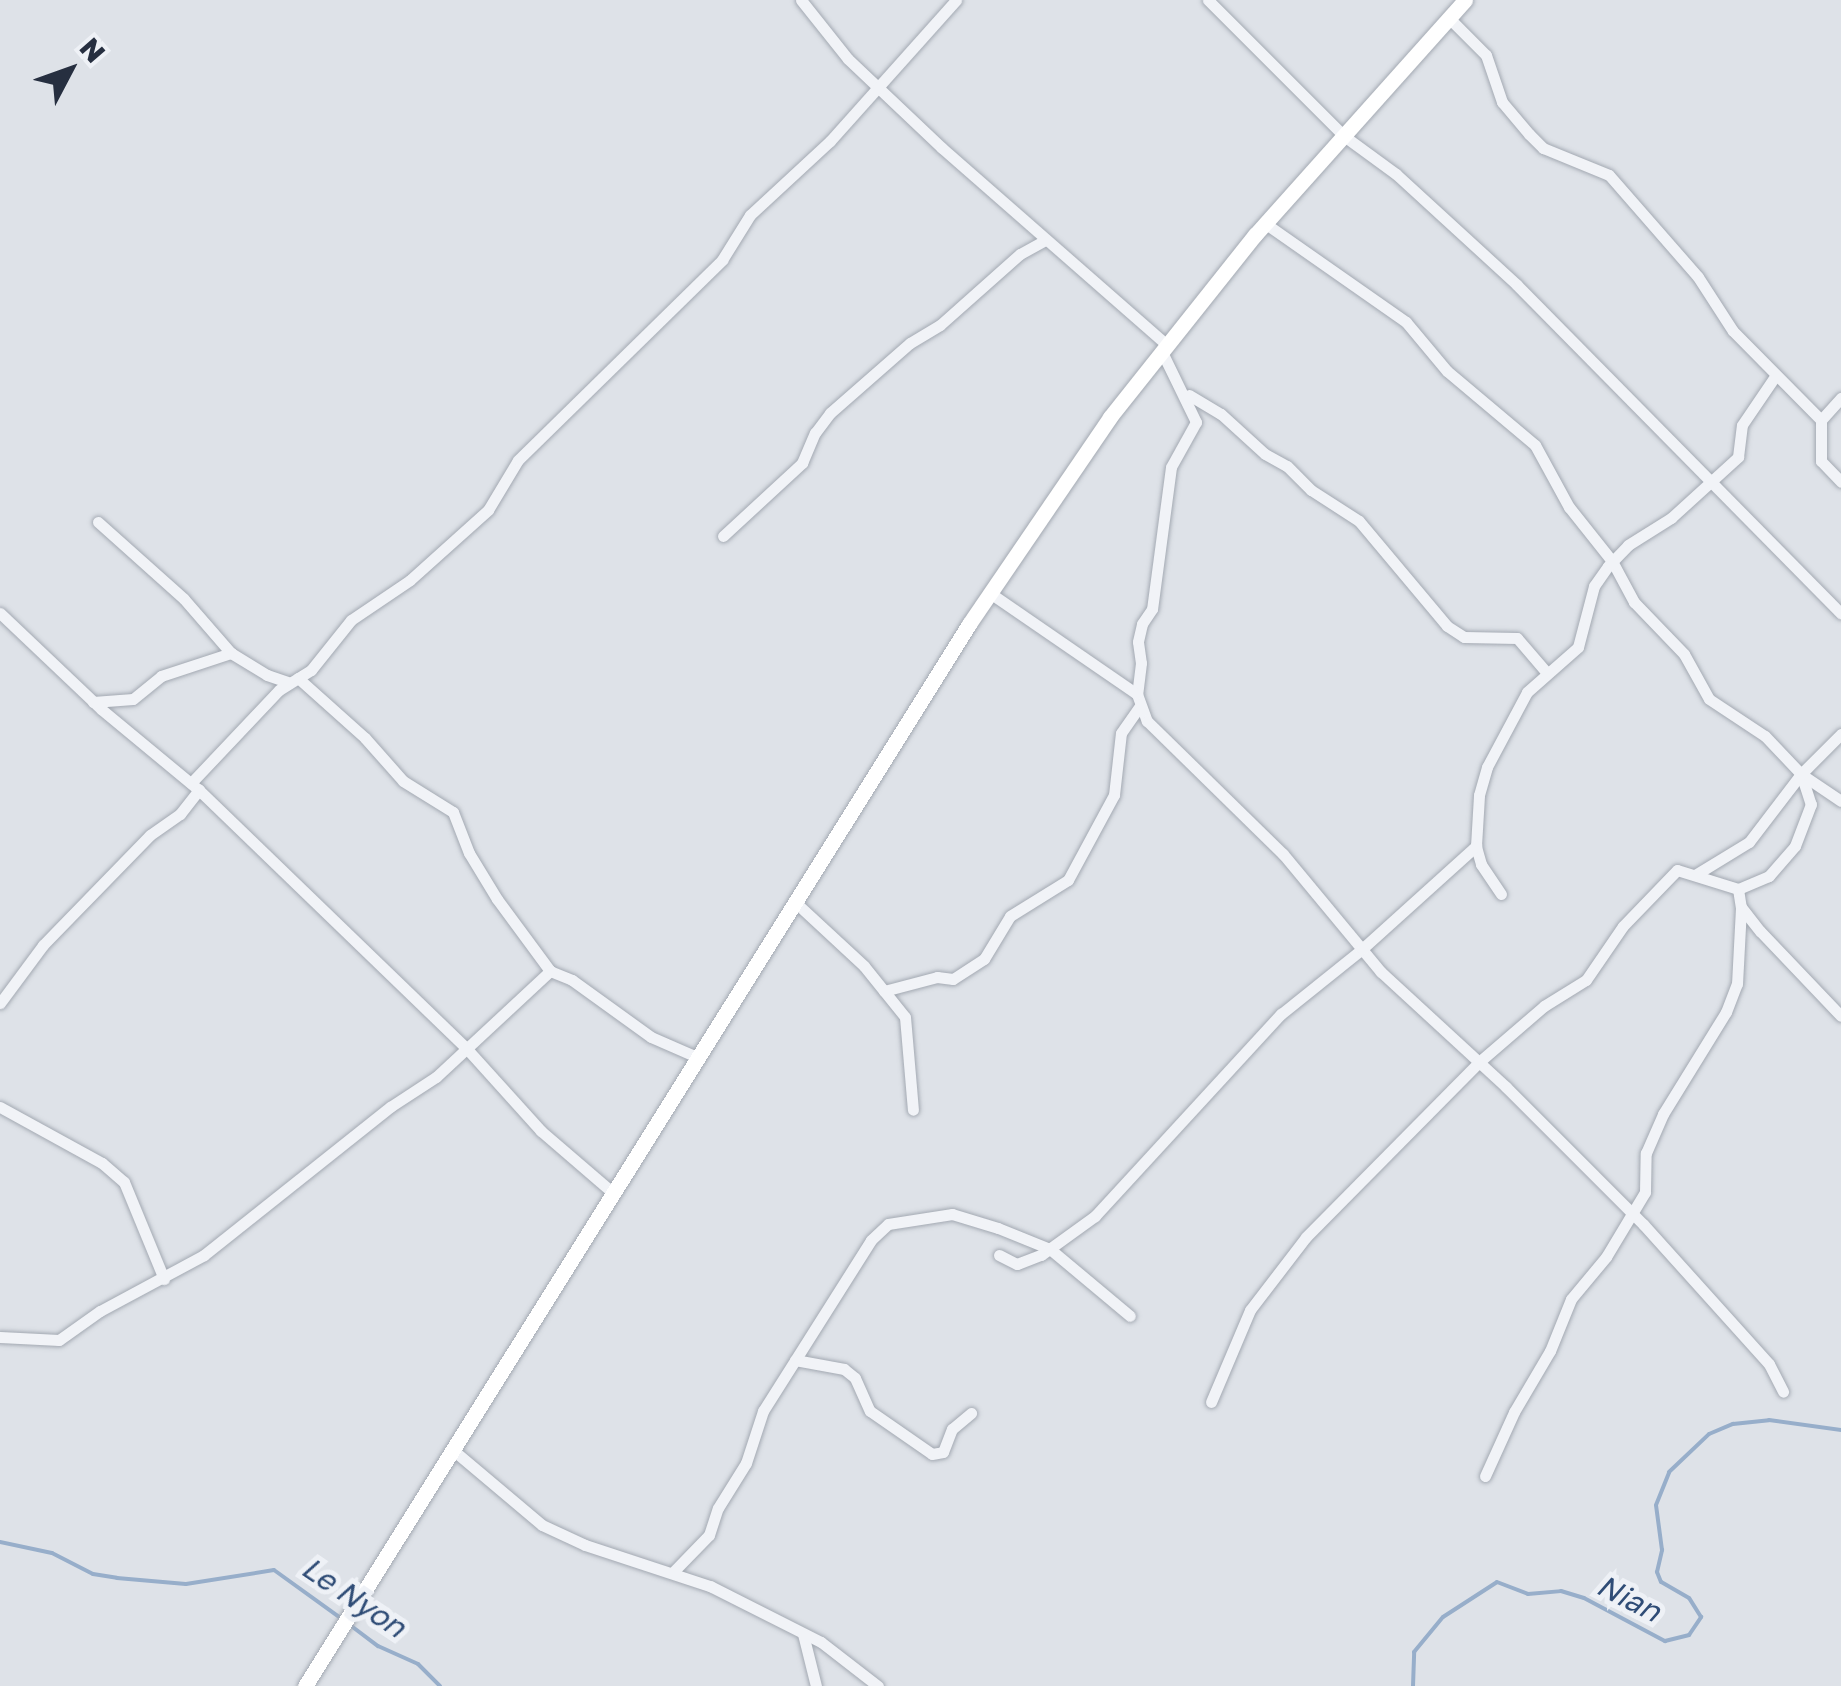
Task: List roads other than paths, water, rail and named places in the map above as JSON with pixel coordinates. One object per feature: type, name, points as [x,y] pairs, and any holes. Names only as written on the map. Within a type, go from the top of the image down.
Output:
[{"type":"main road","points":[[305,1686],[990,593],[1110,417],[1266,224],[1465,0]]},
{"type":"street","points":[[801,0],[848,59],[878,88],[1165,348],[1196,422],[1171,468],[1152,610],[1142,624],[1138,642],[1138,700],[1121,733],[1114,795],[1068,880],[1010,916],[984,960],[953,979],[937,976],[884,991]]},
{"type":"street","points":[[0,1002],[43,945],[150,835],[180,814],[195,787],[294,680],[311,670],[352,620],[410,580],[488,510],[518,460],[722,260],[750,215],[830,141],[956,0]]},
{"type":"street","points":[[1208,0],[1344,136],[1396,174],[1517,285],[1714,480],[1841,613]]},
{"type":"street","points":[[1449,18],[1486,56],[1502,102],[1529,134],[1543,148],[1609,175],[1698,278],[1733,331],[1821,420],[1822,461],[1841,482]]},
{"type":"street","points":[[1266,224],[1406,322],[1447,371],[1535,446],[1569,508],[1612,561],[1634,602],[1684,654],[1708,699],[1764,736],[1800,774],[1841,800]]},
{"type":"street","points":[[724,536],[802,463],[814,432],[830,413],[910,343],[940,325],[1027,249],[1045,240]]},
{"type":"street","points":[[1502,894],[1481,864],[1476,846],[1479,795],[1487,767],[1527,692],[1578,647],[1594,586],[1612,561],[1628,545],[1672,518],[1738,457],[1742,425],[1776,375]]},
{"type":"street","points":[[1186,393],[1222,414],[1265,454],[1288,466],[1312,490],[1359,521],[1448,626],[1464,637],[1517,638],[1547,673]]},
{"type":"street","points":[[1821,420],[1841,398]]},
{"type":"street","points":[[98,522],[184,599],[231,653],[267,675],[294,680],[365,738],[403,780],[453,812],[470,853],[497,900],[550,971],[572,980],[651,1037],[698,1057]]},
{"type":"street","points":[[990,593],[1138,700],[1163,738],[1283,854],[1362,949],[1630,1212],[1770,1364],[1784,1392]]},
{"type":"street","points":[[0,613],[93,702],[195,787],[467,1050],[541,1131],[613,1193]]},
{"type":"street","points":[[93,702],[132,700],[161,676],[231,653]]},
{"type":"street","points":[[1695,876],[1750,842],[1800,774],[1841,734]]},
{"type":"street","points":[[1211,1402],[1250,1310],[1306,1237],[1479,1062],[1544,1006],[1586,980],[1623,926],[1677,870],[1738,889],[1769,876],[1795,846],[1811,804],[1800,774]]},
{"type":"street","points":[[999,1254],[1018,1264],[1050,1249],[1095,1216],[1202,1103],[1225,1069],[1281,1014],[1362,949],[1476,846]]},
{"type":"street","points":[[1485,1476],[1514,1412],[1550,1351],[1571,1299],[1606,1256],[1645,1192],[1646,1152],[1663,1114],[1726,1012],[1737,984],[1741,907],[1738,889]]},
{"type":"street","points":[[794,902],[864,966],[906,1017],[913,1110]]},
{"type":"street","points":[[1741,907],[1841,1016]]},
{"type":"street","points":[[0,1337],[59,1340],[100,1312],[204,1255],[467,1050],[550,971]]},
{"type":"street","points":[[2,1110],[102,1163],[124,1182],[164,1279]]},
{"type":"street","points":[[674,1571],[709,1535],[718,1508],[746,1463],[763,1410],[871,1240],[888,1224],[952,1214],[1050,1249],[1130,1316]]},
{"type":"street","points":[[795,1360],[844,1369],[855,1378],[870,1411],[932,1454],[943,1452],[952,1429],[971,1413]]},
{"type":"street","points":[[453,1450],[542,1525],[585,1545],[674,1571],[848,1658],[878,1686]]},
{"type":"street","points":[[803,1634],[816,1686]]},
{"type":"waterway","name":"Nian","points":[[1413,1686],[1414,1652],[1443,1617],[1497,1582],[1528,1594],[1561,1591],[1584,1598],[1665,1641],[1689,1635],[1701,1617],[1689,1598],[1661,1582],[1657,1572],[1662,1550],[1656,1505],[1669,1472],[1709,1434],[1733,1424],[1769,1420],[1841,1430]]},
{"type":"waterway","name":"Le Nyon","points":[[0,1542],[52,1553],[93,1574],[117,1578],[186,1584],[274,1570],[342,1619]]},
{"type":"waterway","name":"Le Nyon","points":[[350,1625],[378,1646],[418,1664],[440,1686]]}]
